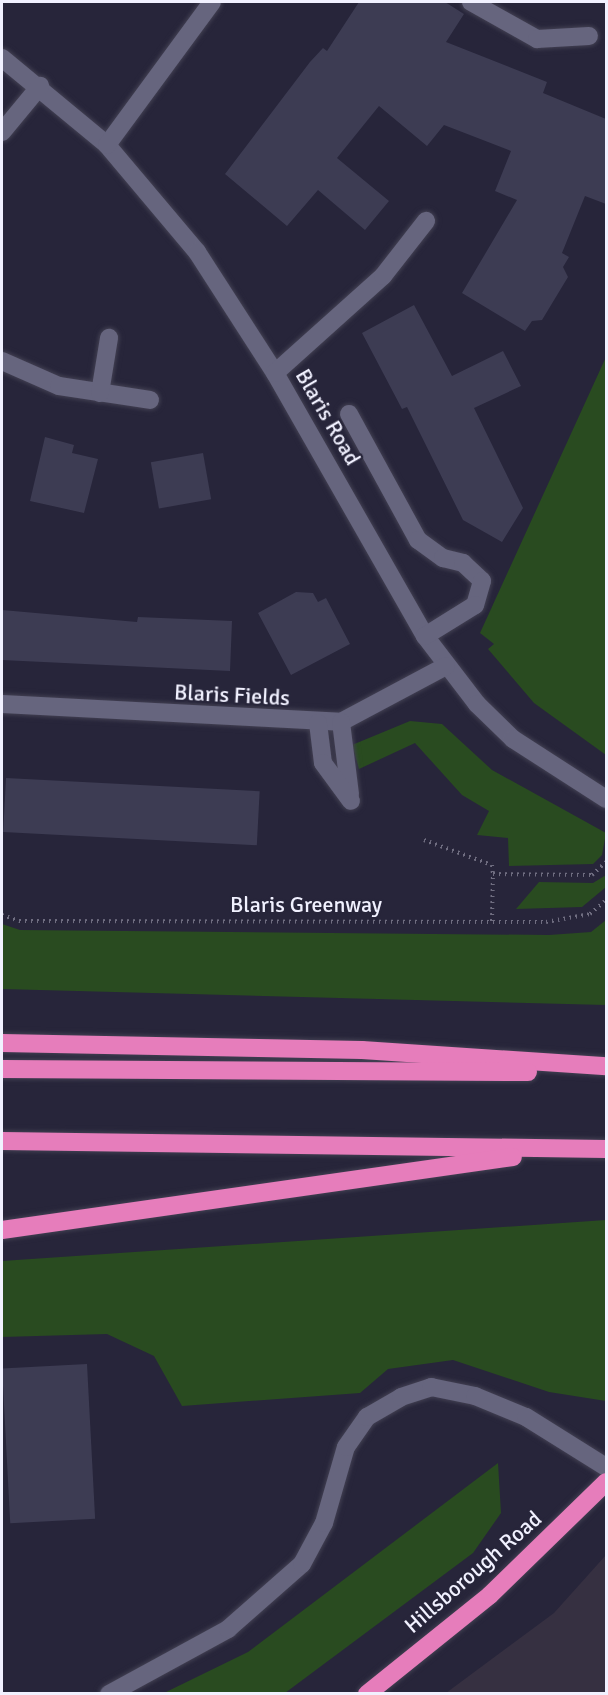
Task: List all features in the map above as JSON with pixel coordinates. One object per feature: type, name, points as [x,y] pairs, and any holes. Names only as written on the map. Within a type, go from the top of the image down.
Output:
[{"type":"highway","points":[[2,1043],[362,1050],[606,1066]]},
{"type":"highway","points":[[2,1069],[606,1073]]},
{"type":"highway","points":[[2,1141],[606,1149]]},
{"type":"highway","points":[[2,1230],[275,1195],[559,1150]]},
{"type":"highway","name":"Hillsborough Road","points":[[367,1694],[490,1595],[606,1482]]},
{"type":"street","points":[[107,145],[212,2]]},
{"type":"street","points":[[471,2],[537,39],[589,36]]},
{"type":"street","name":"Blaris Road","points":[[2,58],[40,86],[107,145],[197,252],[275,373],[425,636],[446,666],[513,739],[606,798]]},
{"type":"street","points":[[2,132],[40,86]]},
{"type":"street","points":[[275,373],[383,276],[426,221]]},
{"type":"street","points":[[100,393],[109,338]]},
{"type":"street","points":[[2,361],[59,387],[150,400]]},
{"type":"street","points":[[349,414],[418,540],[443,558],[463,563],[482,581],[475,606],[425,636]]},
{"type":"street","name":"Blaris Fields","points":[[2,704],[318,723],[341,722],[446,666]]},
{"type":"street","points":[[318,723],[323,763],[351,801],[341,722]]},
{"type":"street","points":[[109,1694],[228,1629],[302,1564],[324,1523],[346,1447],[367,1417],[401,1397],[431,1387],[475,1396],[526,1417],[606,1467]]},
{"type":"path","points":[[424,840],[492,865],[492,921]]},
{"type":"path","points":[[493,874],[592,875],[606,862]]},
{"type":"path","name":"Blaris Greenway","points":[[2,915],[19,921],[572,920],[606,900]]},
{"type":"shaded area","points":[[606,1555],[606,1693],[446,1693],[554,1613]]},
{"type":"green space","points":[[606,357],[606,755],[534,703],[488,649],[494,644],[480,633]]},
{"type":"green space","points":[[410,721],[442,724],[492,770],[606,833],[602,855],[593,864],[509,866],[508,838],[477,835],[489,811],[462,795],[415,743],[359,769],[352,745]]},
{"type":"green space","points":[[606,875],[606,887],[582,907],[516,909],[539,882],[593,883]]},
{"type":"green space","points":[[606,920],[606,1005],[2,989],[2,924],[20,930],[549,935],[591,932]]},
{"type":"green space","points":[[606,1220],[606,1401],[549,1392],[453,1360],[388,1369],[360,1393],[182,1406],[154,1356],[107,1334],[2,1337],[2,1261]]},
{"type":"green space","points":[[498,1463],[501,1513],[473,1553],[285,1693],[164,1693],[248,1652]]},
{"type":"building","points":[[359,2],[445,2],[464,14],[446,42],[547,82],[543,93],[606,119],[606,204],[585,196],[562,253],[569,257],[563,267],[568,277],[542,320],[532,321],[525,331],[462,293],[517,200],[495,191],[511,151],[444,125],[427,146],[379,106],[337,158],[389,201],[365,230],[318,190],[287,226],[225,174],[310,62],[323,48],[327,51]]},
{"type":"building","points":[[414,305],[452,376],[503,351],[521,386],[474,408],[523,508],[502,542],[463,520],[407,407],[402,409],[362,333]]},
{"type":"building","points":[[45,437],[74,445],[72,453],[98,459],[84,513],[30,501]]},
{"type":"building","points":[[203,453],[211,499],[159,508],[151,462]]},
{"type":"building","points":[[296,592],[313,593],[318,602],[326,598],[350,644],[291,675],[258,613]]},
{"type":"building","points":[[2,610],[137,622],[138,617],[232,621],[230,671],[2,660]]},
{"type":"building","points":[[6,778],[260,791],[257,845],[3,832]]},
{"type":"building","points":[[87,1364],[95,1519],[10,1523],[2,1368]]}]
